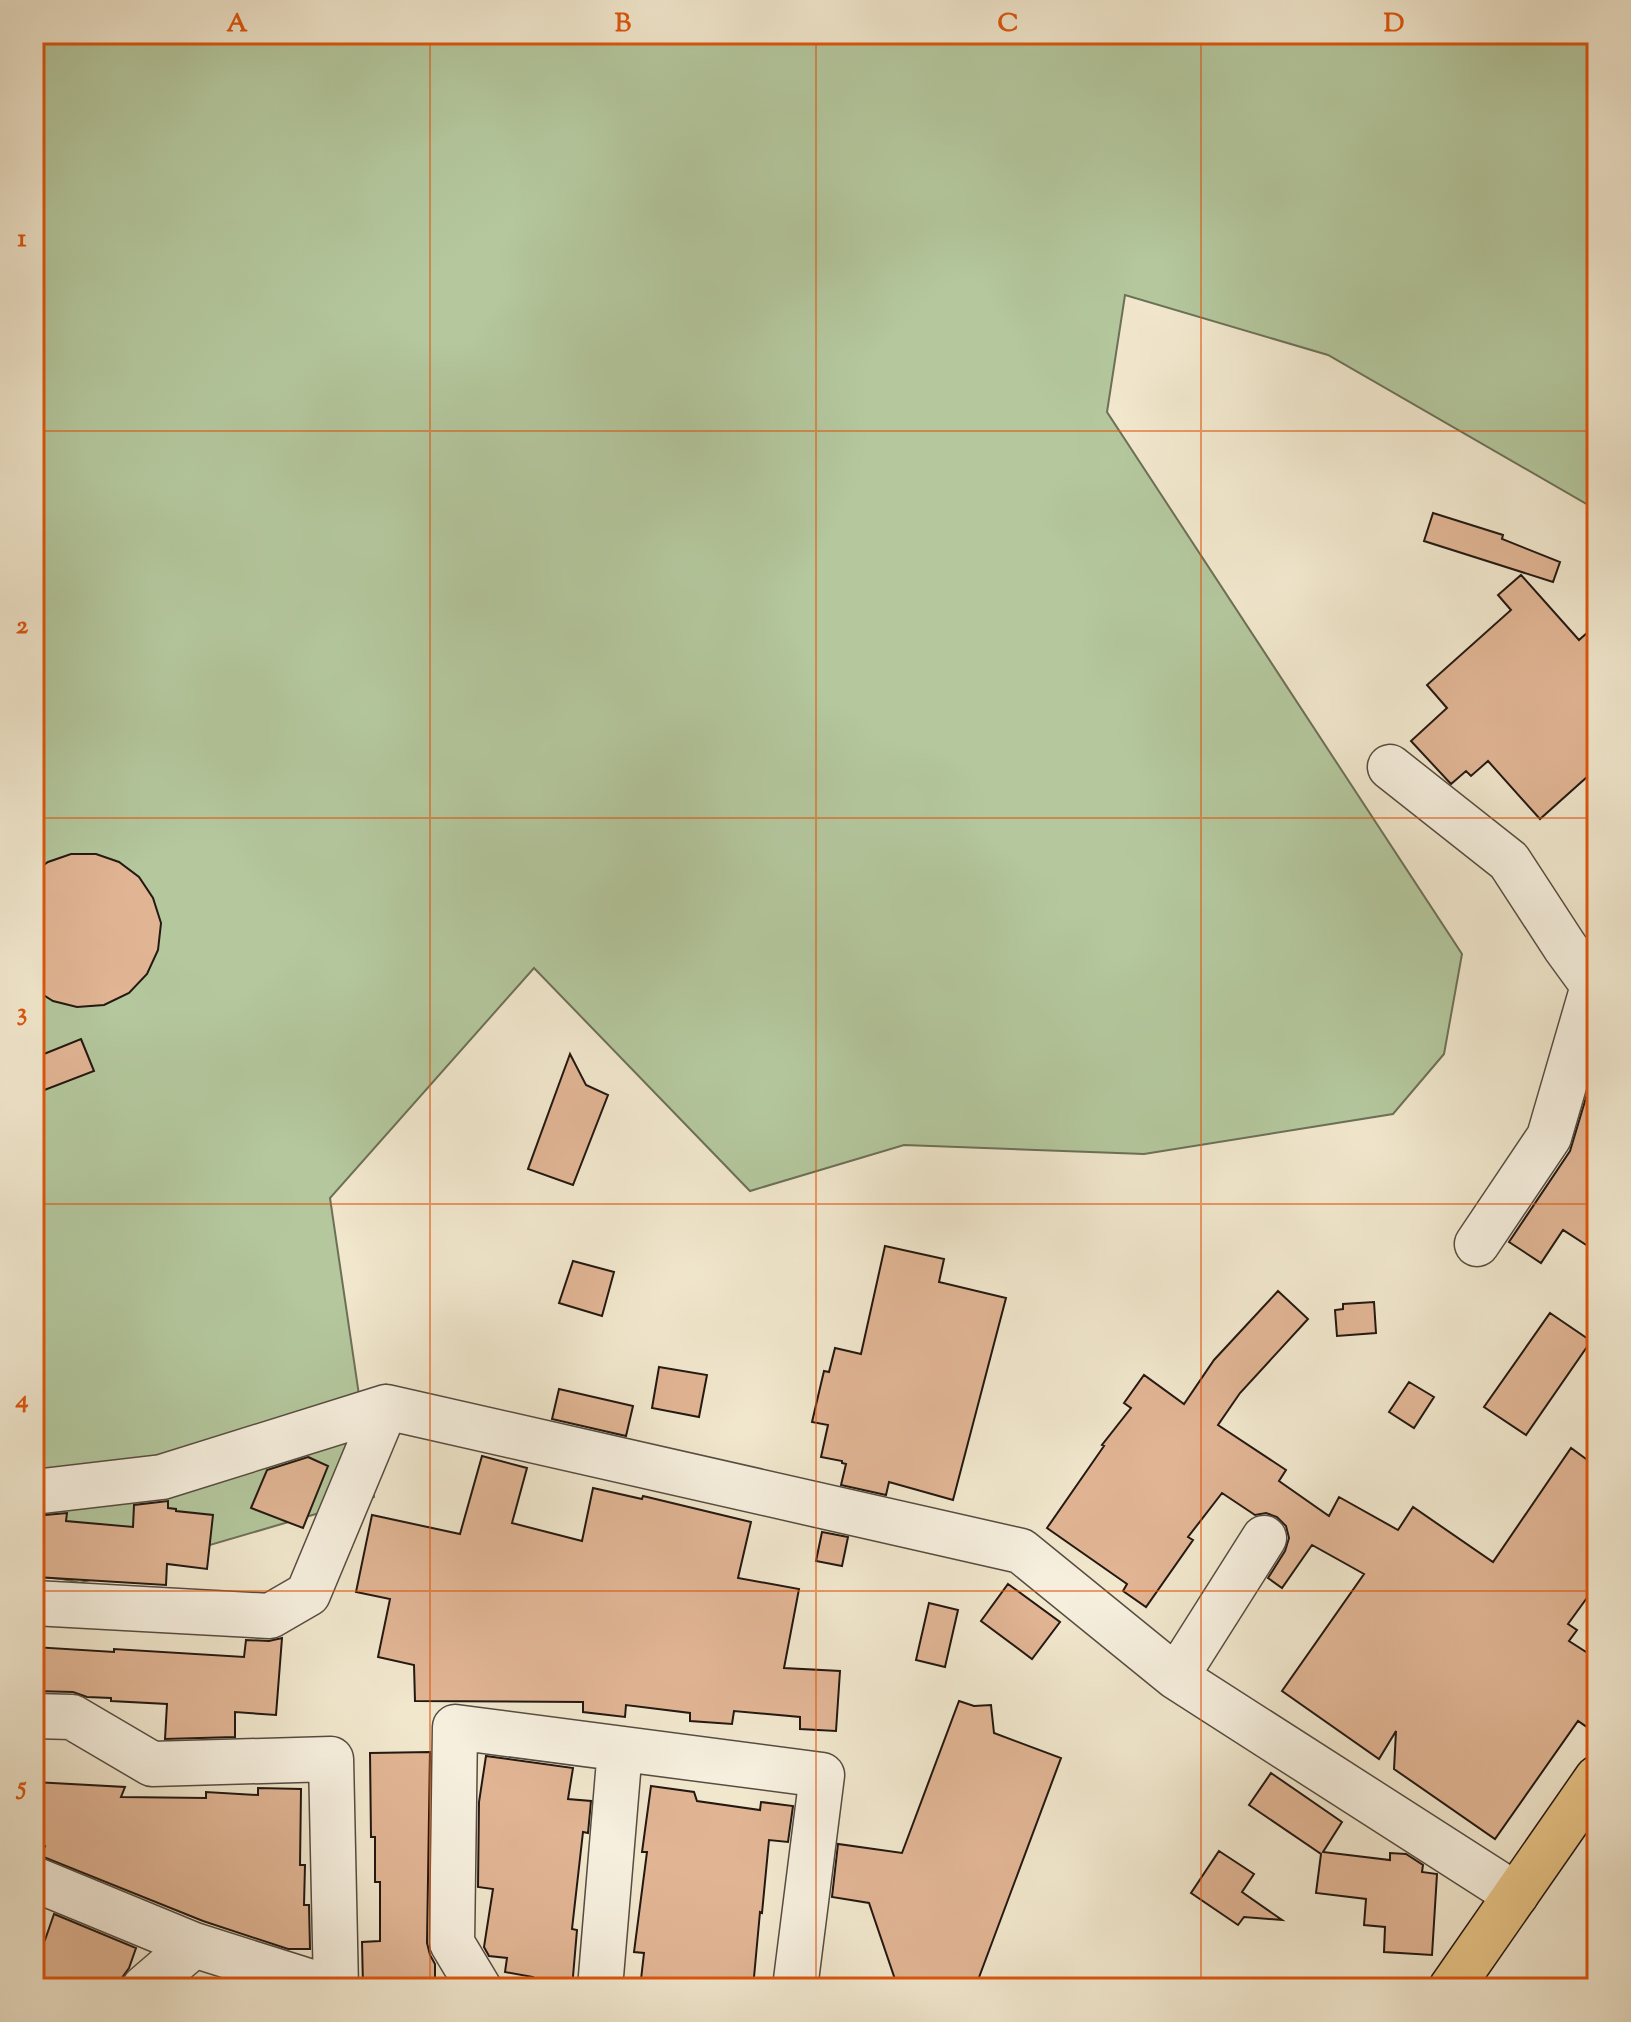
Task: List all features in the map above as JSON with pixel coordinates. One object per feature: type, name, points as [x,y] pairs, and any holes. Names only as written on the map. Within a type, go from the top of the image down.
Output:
[{"type":"main road","points":[[1451,1988],[1597,1778]]},
{"type":"street","points":[[1390,767],[1509,861],[1595,988],[1549,1137],[1477,1244]]},
{"type":"street","points":[[34,1603],[270,1616],[308,1594],[386,1407]]},
{"type":"street","points":[[34,1492],[162,1477],[386,1407],[1021,1551],[1176,1677],[1516,1895]]},
{"type":"street","points":[[1176,1677],[1264,1538]]},
{"type":"street","points":[[34,1716],[72,1717],[152,1764],[331,1759],[336,1988]]},
{"type":"street","points":[[479,1988],[452,1943],[455,1727],[822,1775],[795,1988]]},
{"type":"street","points":[[600,1988],[620,1749]]},
{"type":"street","points":[[34,1879],[194,1945],[330,1988]]},
{"type":"street","points":[[144,1988],[194,1945]]},
{"type":"green space","points":[[34,34],[1597,34],[1597,510],[1328,355],[1125,295],[1107,412],[1462,954],[1444,1054],[1393,1114],[1144,1154],[904,1145],[750,1191],[534,968],[330,1198],[374,1497],[80,1583],[34,1576]]},
{"type":"building","points":[[1433,513],[1503,535],[1502,539],[1560,562],[1553,582],[1424,541]]},
{"type":"building","points":[[1521,575],[1579,640],[1597,624],[1597,768],[1540,819],[1488,761],[1471,776],[1466,771],[1451,784],[1411,741],[1447,708],[1427,685],[1511,610],[1498,595]]},
{"type":"building","points":[[71,854],[96,854],[119,862],[139,877],[153,898],[161,923],[158,950],[147,974],[129,993],[104,1005],[77,1007],[53,1001],[34,989],[34,872],[48,862]]},
{"type":"building","points":[[81,1039],[94,1071],[34,1094],[34,1058]]},
{"type":"building","points":[[570,1054],[586,1085],[608,1095],[573,1185],[528,1169]]},
{"type":"building","points":[[1597,1079],[1597,1252],[1563,1230],[1541,1263],[1509,1242],[1570,1151],[1588,1091]]},
{"type":"building","points":[[885,1246],[944,1259],[939,1282],[1006,1298],[953,1500],[889,1482],[886,1495],[841,1485],[846,1464],[821,1457],[828,1425],[812,1422],[824,1371],[829,1372],[835,1348],[861,1354]]},
{"type":"building","points":[[573,1261],[614,1272],[602,1316],[559,1303]]},
{"type":"building","points":[[1278,1291],[1308,1319],[1240,1393],[1218,1425],[1286,1470],[1279,1481],[1329,1516],[1339,1497],[1398,1530],[1413,1507],[1493,1562],[1571,1448],[1597,1467],[1597,1584],[1568,1624],[1577,1630],[1569,1641],[1597,1659],[1597,1734],[1578,1721],[1495,1839],[1394,1769],[1396,1731],[1379,1759],[1282,1691],[1364,1574],[1312,1545],[1282,1588],[1268,1578],[1285,1551],[1289,1538],[1286,1526],[1277,1517],[1266,1513],[1255,1515],[1222,1493],[1188,1537],[1193,1540],[1146,1607],[1123,1591],[1127,1584],[1047,1528],[1102,1445],[1131,1408],[1124,1403],[1144,1375],[1184,1404],[1214,1360]]},
{"type":"building","points":[[1374,1302],[1376,1333],[1337,1336],[1335,1310],[1343,1309],[1343,1304]]},
{"type":"building","points":[[1550,1313],[1591,1341],[1526,1435],[1484,1407]]},
{"type":"building","points":[[659,1367],[707,1375],[699,1417],[652,1408]]},
{"type":"building","points":[[1409,1382],[1434,1397],[1414,1428],[1389,1412]]},
{"type":"building","points":[[559,1389],[633,1406],[626,1436],[552,1419]]},
{"type":"building","points":[[482,1456],[527,1468],[512,1523],[582,1541],[593,1488],[642,1499],[643,1496],[751,1522],[738,1578],[799,1589],[784,1668],[840,1671],[836,1731],[800,1729],[800,1717],[734,1711],[732,1724],[690,1721],[690,1713],[626,1705],[625,1717],[583,1712],[583,1702],[415,1701],[414,1665],[378,1657],[390,1599],[356,1592],[372,1515],[460,1534]]},
{"type":"building","points":[[308,1457],[328,1466],[303,1528],[251,1508],[267,1470]]},
{"type":"building","points":[[168,1501],[168,1508],[176,1511],[213,1515],[207,1569],[167,1564],[166,1585],[36,1577],[40,1528],[34,1527],[34,1516],[67,1513],[66,1521],[133,1527],[134,1505]]},
{"type":"building","points":[[822,1532],[848,1537],[842,1566],[816,1561]]},
{"type":"building","points":[[1008,1584],[1060,1622],[1032,1659],[981,1621]]},
{"type":"building","points":[[929,1603],[958,1610],[945,1667],[916,1660]]},
{"type":"building","points":[[282,1638],[276,1715],[235,1712],[235,1737],[165,1739],[167,1704],[111,1701],[111,1698],[87,1697],[73,1692],[34,1691],[34,1647],[244,1657],[246,1640]]},
{"type":"building","points":[[959,1701],[974,1706],[991,1705],[994,1733],[1061,1758],[975,1988],[898,1988],[869,1903],[832,1897],[838,1844],[902,1853]]},
{"type":"building","points":[[430,1752],[427,1943],[435,1964],[435,1986],[363,1986],[362,1942],[380,1941],[380,1882],[375,1882],[375,1837],[371,1837],[370,1753]]},
{"type":"building","points":[[486,1756],[573,1768],[568,1799],[591,1801],[588,1833],[583,1832],[572,1929],[577,1930],[572,1988],[532,1985],[533,1977],[505,1972],[507,1958],[489,1956],[484,1947],[493,1889],[478,1887],[479,1802]]},
{"type":"building","points":[[1271,1773],[1342,1822],[1323,1852],[1390,1860],[1390,1853],[1406,1854],[1423,1865],[1422,1872],[1437,1874],[1432,1955],[1384,1952],[1385,1927],[1364,1925],[1366,1899],[1316,1893],[1321,1854],[1249,1805]]},
{"type":"building","points":[[34,1782],[125,1787],[121,1797],[206,1798],[206,1792],[258,1795],[258,1788],[301,1789],[300,1865],[305,1865],[304,1905],[309,1905],[310,1949],[288,1949],[203,1921],[41,1856],[45,1846],[34,1842]]},
{"type":"building","points":[[651,1786],[694,1792],[697,1801],[760,1810],[761,1802],[793,1806],[788,1842],[769,1840],[753,1988],[640,1988],[644,1953],[634,1952],[647,1852],[642,1852]]},
{"type":"building","points":[[1219,1851],[1254,1874],[1242,1892],[1282,1920],[1244,1917],[1238,1925],[1191,1893]]},
{"type":"building","points":[[54,1914],[136,1948],[129,1968],[121,1979],[120,1988],[34,1988],[34,1935],[45,1940]]}]
